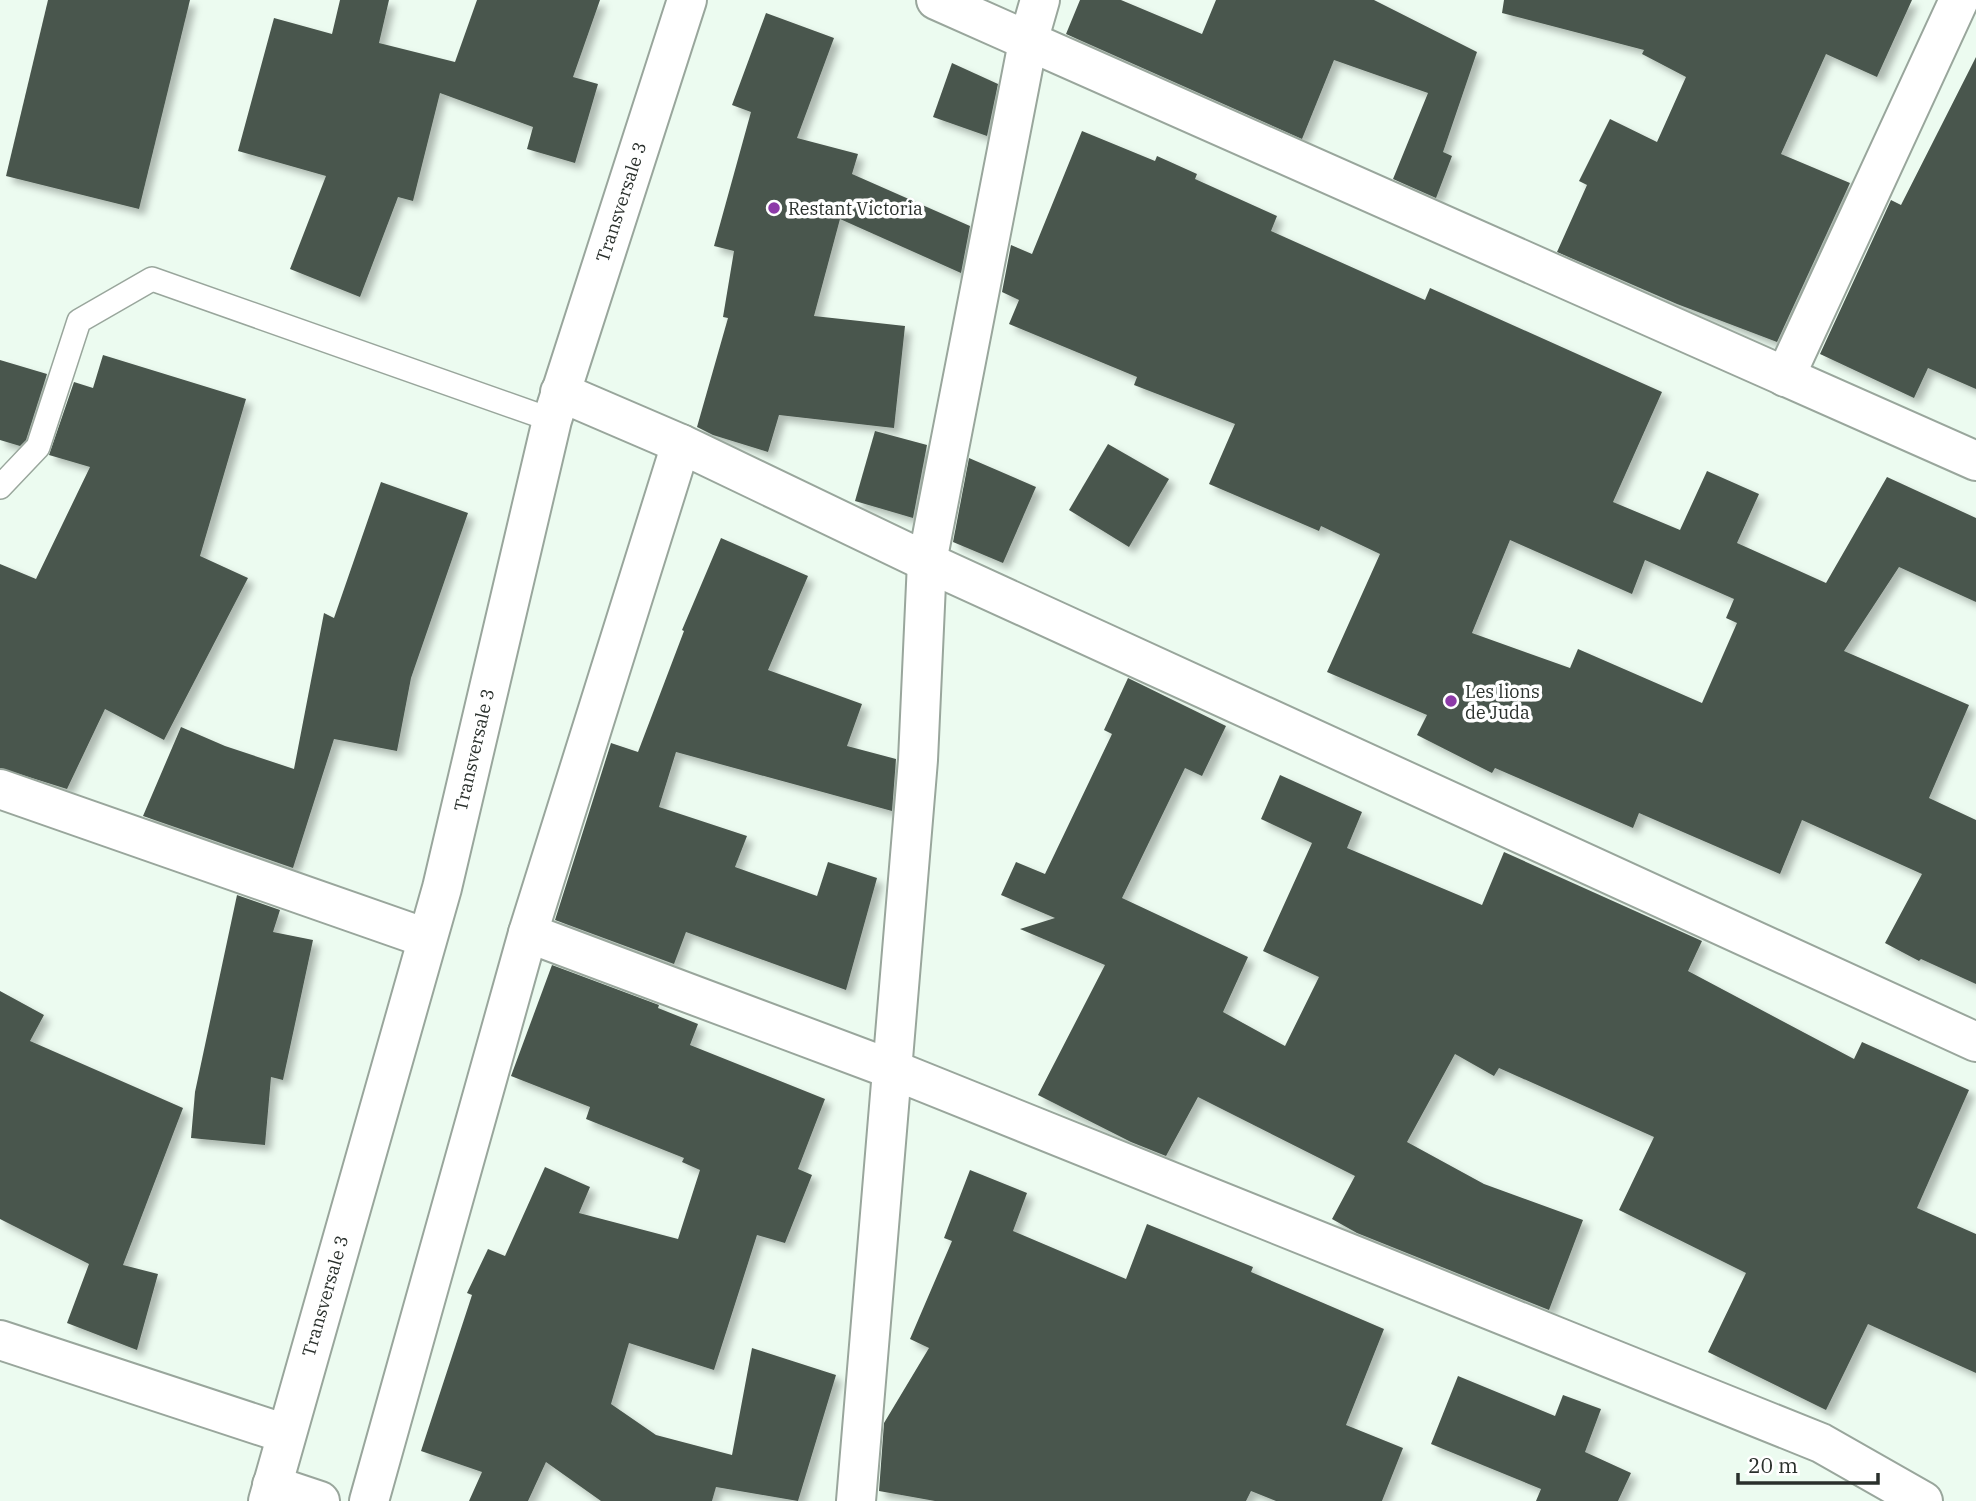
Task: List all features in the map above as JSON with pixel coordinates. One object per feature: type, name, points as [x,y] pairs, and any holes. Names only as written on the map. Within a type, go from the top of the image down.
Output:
[{"type":"street","name":"Transversale 3","points":[[270,1493],[442,888],[556,406],[687,0]]},
{"type":"street","points":[[936,0],[1976,461]]},
{"type":"street","points":[[856,1501],[918,760],[927,562],[1028,42],[1040,0]]},
{"type":"street","points":[[1785,377],[1959,0]]},
{"type":"street","points":[[556,406],[681,444],[927,562],[1976,1042]]},
{"type":"street","points":[[369,1501],[528,933],[681,444]]},
{"type":"street","points":[[0,789],[426,938]]},
{"type":"street","points":[[528,933],[891,1069],[1821,1443],[1923,1501]]},
{"type":"street","points":[[0,1340],[286,1434]]},
{"type":"street","points":[[270,1493],[320,1501]]},
{"type":"lane","points":[[0,487],[38,447],[79,321],[152,278],[556,406]]},
{"type":"building","points":[[48,0],[190,0],[139,209],[6,176]]},
{"type":"building","points":[[340,0],[389,0],[379,43],[455,62],[477,0],[600,0],[573,77],[598,84],[575,163],[527,149],[533,127],[440,93],[413,201],[398,197],[360,297],[290,269],[326,176],[238,151],[274,18],[332,34]]},
{"type":"building","points":[[1080,0],[1121,0],[1202,34],[1216,0],[1374,0],[1477,52],[1443,152],[1452,156],[1436,198],[1393,179],[1428,93],[1334,60],[1302,139],[1066,34]]},
{"type":"building","points":[[1504,0],[1912,0],[1877,77],[1826,54],[1781,154],[1850,183],[1777,342],[1677,304],[1557,252],[1587,185],[1579,181],[1610,119],[1657,142],[1686,77],[1642,54],[1644,50],[1502,13]]},
{"type":"building","points":[[766,13],[834,38],[797,138],[858,154],[852,174],[970,226],[961,273],[840,219],[814,316],[905,326],[894,428],[779,415],[768,452],[713,435],[697,427],[728,318],[723,317],[734,251],[714,246],[751,112],[732,105]]},
{"type":"building","points":[[1976,57],[1976,389],[1928,368],[1914,398],[1820,354],[1891,200],[1901,205]]},
{"type":"building","points":[[952,63],[998,84],[987,136],[933,117]]},
{"type":"building","points":[[1082,131],[1155,161],[1157,156],[1197,174],[1195,179],[1277,216],[1271,231],[1425,300],[1430,288],[1662,392],[1613,502],[1680,530],[1707,471],[1759,494],[1737,543],[1826,583],[1887,477],[1976,518],[1976,602],[1899,567],[1844,651],[1969,705],[1929,798],[1976,820],[1976,984],[1921,959],[1919,961],[1885,943],[1922,874],[1802,820],[1780,874],[1639,813],[1633,828],[1495,768],[1492,773],[1417,735],[1427,715],[1327,672],[1380,554],[1321,526],[1319,531],[1209,484],[1235,424],[1134,385],[1137,377],[1009,324],[1019,300],[1002,292],[1011,245],[1032,254]],"holes":[[[1510,540],[1632,594],[1645,560],[1734,599],[1726,618],[1737,623],[1702,703],[1578,649],[1570,668],[1472,633]]]},
{"type":"building","points":[[103,355],[246,399],[200,556],[248,578],[164,740],[105,709],[67,789],[0,768],[0,564],[36,579],[90,467],[49,455],[74,382],[93,388]]},
{"type":"building","points":[[0,360],[47,374],[26,440],[20,446],[0,440]]},
{"type":"building","points":[[875,431],[927,445],[913,518],[855,501]]},
{"type":"building","points":[[1108,444],[1169,479],[1129,547],[1069,510]]},
{"type":"building","points":[[969,458],[1036,487],[1003,563],[953,542]]},
{"type":"building","points":[[381,482],[468,513],[411,678],[397,751],[334,739],[293,868],[143,816],[181,727],[225,746],[294,769],[324,613],[334,618]]},
{"type":"building","points":[[721,538],[808,576],[768,670],[862,704],[847,746],[896,759],[892,811],[676,752],[659,807],[747,836],[735,867],[817,896],[828,862],[877,878],[846,990],[686,932],[674,964],[555,920],[611,743],[638,752],[684,631],[682,630]]},
{"type":"building","points":[[1128,678],[1226,726],[1202,776],[1185,768],[1122,898],[1248,957],[1223,1012],[1285,1046],[1319,977],[1263,951],[1312,843],[1261,819],[1280,775],[1362,812],[1347,848],[1482,905],[1504,852],[1702,941],[1688,971],[1854,1059],[1862,1042],[1969,1090],[1917,1208],[1976,1234],[1976,1373],[1868,1324],[1826,1410],[1708,1352],[1746,1273],[1619,1210],[1654,1137],[1499,1068],[1494,1076],[1455,1054],[1407,1142],[1484,1184],[1583,1220],[1549,1310],[1357,1233],[1332,1219],[1355,1176],[1198,1097],[1166,1156],[1131,1142],[1038,1095],[1105,965],[1020,929],[1055,918],[1001,895],[1016,862],[1045,874],[1112,734],[1104,730]]},
{"type":"building","points":[[237,895],[280,910],[273,932],[313,940],[283,1080],[271,1077],[265,1145],[191,1138],[195,1092]]},
{"type":"building","points":[[552,965],[659,1005],[658,1008],[698,1024],[690,1045],[825,1099],[798,1169],[812,1175],[785,1243],[757,1235],[714,1370],[629,1343],[611,1404],[656,1435],[732,1455],[752,1348],[836,1375],[798,1501],[716,1487],[712,1501],[601,1501],[546,1462],[528,1501],[469,1501],[482,1472],[421,1451],[472,1295],[467,1293],[488,1249],[505,1256],[545,1167],[590,1187],[579,1213],[678,1239],[700,1170],[682,1162],[684,1158],[586,1119],[590,1107],[511,1076]]},
{"type":"building","points":[[0,991],[44,1015],[30,1041],[183,1108],[123,1265],[158,1274],[137,1350],[67,1323],[89,1264],[0,1219]]},
{"type":"building","points":[[970,1170],[1027,1193],[1013,1231],[1126,1279],[1147,1224],[1253,1267],[1251,1272],[1384,1329],[1346,1425],[1403,1448],[1382,1501],[1276,1501],[1251,1491],[1246,1501],[935,1501],[879,1491],[884,1423],[929,1348],[910,1339],[952,1241],[944,1238]]},
{"type":"building","points":[[1458,1376],[1555,1416],[1563,1395],[1601,1409],[1585,1452],[1631,1473],[1618,1501],[1536,1501],[1541,1489],[1431,1444]]},
{"type":"place","name":"Restant Victoria","points":[[774,208]]},
{"type":"place","name":"Les lions de Juda","points":[[1451,701]]}]
